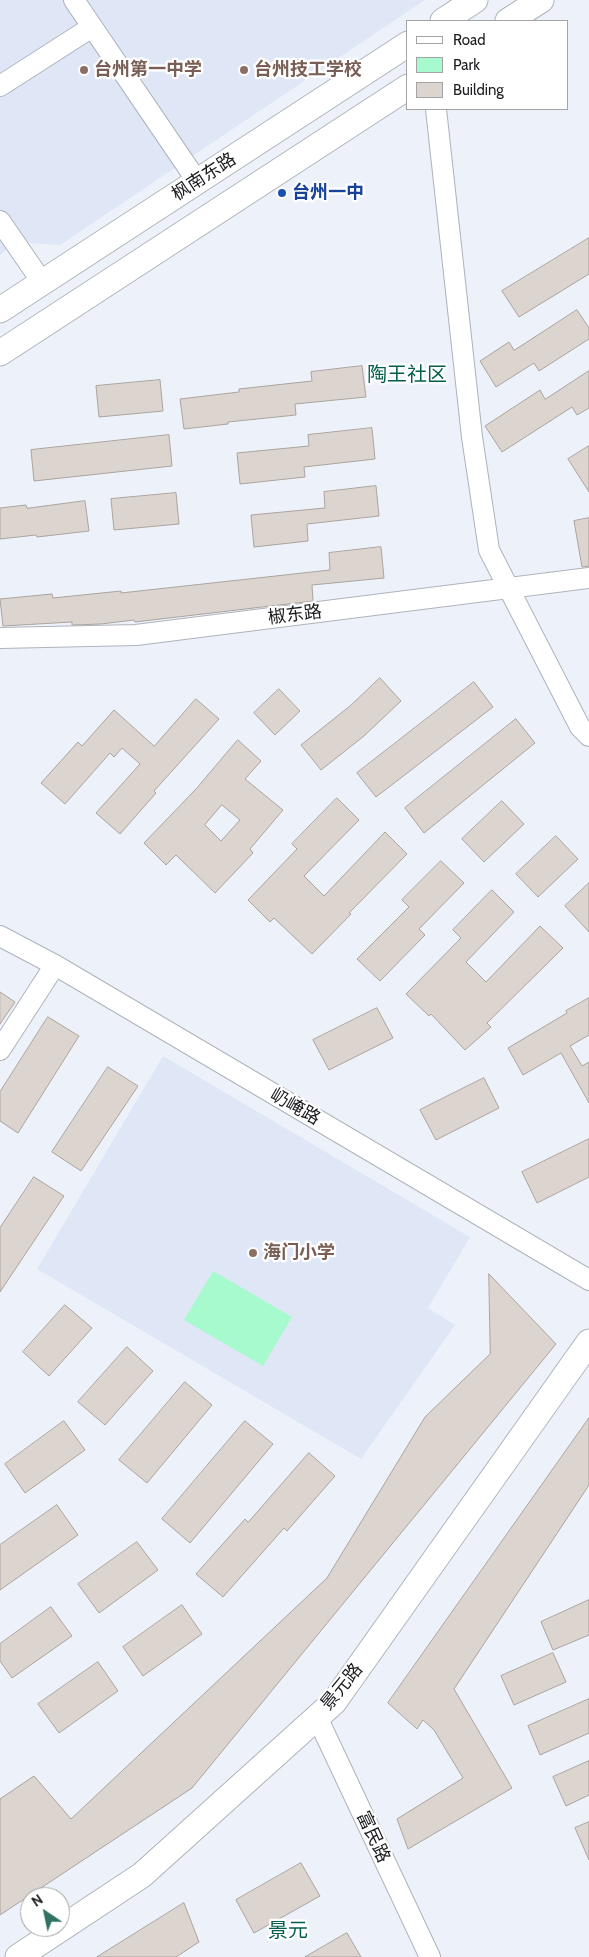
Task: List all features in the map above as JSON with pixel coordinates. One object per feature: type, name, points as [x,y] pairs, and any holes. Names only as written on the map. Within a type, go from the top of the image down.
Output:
[{"type":"main road","points":[[445,20],[475,0]]},
{"type":"main road","points":[[510,20],[541,0]]},
{"type":"main road","name":"枫南东路","points":[[0,310],[406,45]]},
{"type":"main road","points":[[0,353],[406,88]]},
{"type":"main road","name":"景元路","points":[[18,1957],[142,1875],[334,1702],[589,1342]]},
{"type":"street","points":[[74,0],[196,182]]},
{"type":"street","points":[[0,86],[92,26]]},
{"type":"street","points":[[436,110],[472,437],[488,550],[580,727],[589,736]]},
{"type":"street","points":[[0,221],[42,282]]},
{"type":"street","name":"椒东路","points":[[0,638],[136,635],[589,578]]},
{"type":"street","name":"屷崦路","points":[[0,936],[55,965],[589,1280]]},
{"type":"street","points":[[0,1050],[55,965]]},
{"type":"street","name":"富民路","points":[[317,1717],[430,1957]]},
{"type":"shaded area","name":"台州第一中学","points":[[0,0],[425,0],[60,245],[17,242],[0,255]]},
{"type":"shaded area","name":"海门小学","points":[[163,1056],[470,1237],[428,1308],[455,1325],[361,1459],[37,1269]]},
{"type":"green space","points":[[213,1271],[292,1317],[263,1366],[184,1320]]},
{"type":"building","points":[[589,238],[589,274],[519,317],[502,291]]},
{"type":"building","points":[[577,310],[589,328],[589,339],[539,371],[534,363],[496,387],[480,361],[509,342],[514,350]]},
{"type":"building","points":[[362,366],[366,397],[295,404],[296,415],[184,429],[180,399],[239,392],[239,389],[312,381],[311,372]]},
{"type":"building","points":[[589,371],[589,408],[577,415],[572,407],[502,452],[485,426],[540,390],[545,399]]},
{"type":"building","points":[[160,380],[163,411],[99,417],[96,386]]},
{"type":"building","points":[[372,428],[375,459],[304,467],[305,477],[240,484],[237,453],[309,446],[308,435]]},
{"type":"building","points":[[169,435],[172,466],[34,481],[31,450]]},
{"type":"building","points":[[589,446],[589,492],[568,459]]},
{"type":"building","points":[[376,486],[379,516],[307,524],[308,541],[254,547],[251,515],[325,508],[324,492]]},
{"type":"building","points":[[176,493],[179,524],[114,530],[111,499]]},
{"type":"building","points":[[85,501],[89,531],[0,539],[0,508],[26,505],[27,508]]},
{"type":"building","points":[[589,518],[589,566],[582,567],[574,521]]},
{"type":"building","points":[[381,547],[384,578],[312,585],[313,601],[135,622],[134,620],[101,624],[72,625],[72,622],[3,626],[0,599],[52,594],[53,598],[121,591],[121,593],[330,570],[329,553]]},
{"type":"building","points":[[380,678],[401,701],[364,736],[321,770],[301,745],[350,706]]},
{"type":"building","points":[[474,682],[493,707],[376,797],[357,773]]},
{"type":"building","points":[[279,689],[300,711],[275,735],[254,713]]},
{"type":"building","points":[[196,699],[219,719],[154,791],[156,793],[120,834],[96,813],[140,764],[122,748],[114,757],[110,753],[65,804],[41,783],[78,742],[82,746],[114,710],[154,746]]},
{"type":"building","points":[[516,719],[535,743],[424,833],[405,808]]},
{"type":"building","points":[[238,740],[261,761],[245,779],[283,810],[250,849],[253,853],[215,893],[176,855],[166,865],[144,843],[196,789]],"holes":[[[222,805],[240,820],[221,841],[205,825]]]},
{"type":"building","points":[[337,798],[359,820],[304,876],[324,896],[385,832],[407,854],[312,954],[274,918],[270,922],[248,900],[297,849],[292,844]]},
{"type":"building","points":[[502,801],[524,824],[484,862],[462,839]]},
{"type":"building","points":[[556,836],[578,859],[538,897],[516,874]]},
{"type":"building","points":[[441,861],[464,883],[419,929],[425,935],[380,981],[357,959],[409,907],[402,900]]},
{"type":"building","points":[[589,883],[589,932],[565,906]]},
{"type":"building","points":[[492,890],[514,912],[466,962],[486,982],[540,926],[563,948],[487,1023],[491,1027],[465,1050],[431,1014],[429,1016],[406,994],[461,938],[453,930]]},
{"type":"building","points":[[0,992],[15,1002],[0,1024]]},
{"type":"building","points":[[589,998],[589,1035],[570,1046],[582,1066],[589,1062],[589,1103],[561,1053],[523,1075],[508,1048]]},
{"type":"building","points":[[377,1008],[393,1038],[329,1070],[313,1040]]},
{"type":"building","points":[[48,1017],[79,1036],[18,1133],[0,1121],[0,1092]]},
{"type":"building","points":[[108,1067],[138,1086],[81,1171],[52,1152]]},
{"type":"building","points":[[484,1078],[499,1108],[436,1140],[420,1110]]},
{"type":"building","points":[[589,1139],[589,1177],[537,1203],[522,1172]]},
{"type":"building","points":[[34,1177],[64,1196],[0,1292],[0,1228]]},
{"type":"building","points":[[489,1274],[556,1344],[192,1788],[42,1887],[20,1887],[20,1902],[0,1915],[0,1799],[34,1776],[71,1819],[327,1578],[425,1417],[490,1354]]},
{"type":"building","points":[[65,1305],[92,1328],[49,1376],[23,1352]]},
{"type":"building","points":[[127,1347],[153,1371],[105,1425],[78,1402]]},
{"type":"building","points":[[185,1382],[212,1405],[147,1483],[119,1460]]},
{"type":"building","points":[[589,1418],[589,1485],[454,1689],[512,1788],[408,1849],[397,1819],[463,1778],[434,1730],[423,1720],[417,1729],[388,1703]]},
{"type":"building","points":[[64,1421],[85,1450],[25,1493],[5,1464]]},
{"type":"building","points":[[245,1421],[273,1444],[190,1543],[162,1519]]},
{"type":"building","points":[[309,1453],[335,1476],[287,1531],[284,1528],[223,1597],[196,1574],[245,1519],[248,1522]]},
{"type":"building","points":[[57,1505],[78,1535],[0,1590],[0,1545]]},
{"type":"building","points":[[137,1542],[158,1570],[99,1613],[78,1584]]},
{"type":"building","points":[[589,1600],[589,1635],[553,1650],[541,1622]]},
{"type":"building","points":[[182,1605],[202,1634],[143,1676],[123,1647]]},
{"type":"building","points":[[51,1607],[72,1636],[12,1678],[0,1661],[0,1644]]},
{"type":"building","points":[[553,1653],[566,1682],[514,1705],[501,1676]]},
{"type":"building","points":[[98,1662],[118,1691],[59,1733],[38,1704]]},
{"type":"building","points":[[589,1699],[589,1733],[540,1755],[528,1726]]},
{"type":"building","points":[[589,1761],[589,1795],[566,1806],[553,1777]]},
{"type":"building","points":[[589,1822],[589,1860],[575,1828]]},
{"type":"building","points":[[301,1863],[320,1896],[254,1933],[236,1900]]},
{"type":"building","points":[[184,1903],[199,1942],[176,1957],[97,1957]]},
{"type":"building","points":[[347,1933],[361,1957],[305,1957]]},
{"type":"place","name":"台州第一中学","points":[[84,70]]},
{"type":"place","name":"台州技工学校","points":[[244,70]]},
{"type":"place","name":"台州一中","points":[[282,193]]},
{"type":"place","name":"海门小学","points":[[253,1253]]},
{"type":"district","name":"陶王社区","points":[[407,375]]},
{"type":"district","name":"景元","points":[[288,1931]]}]
